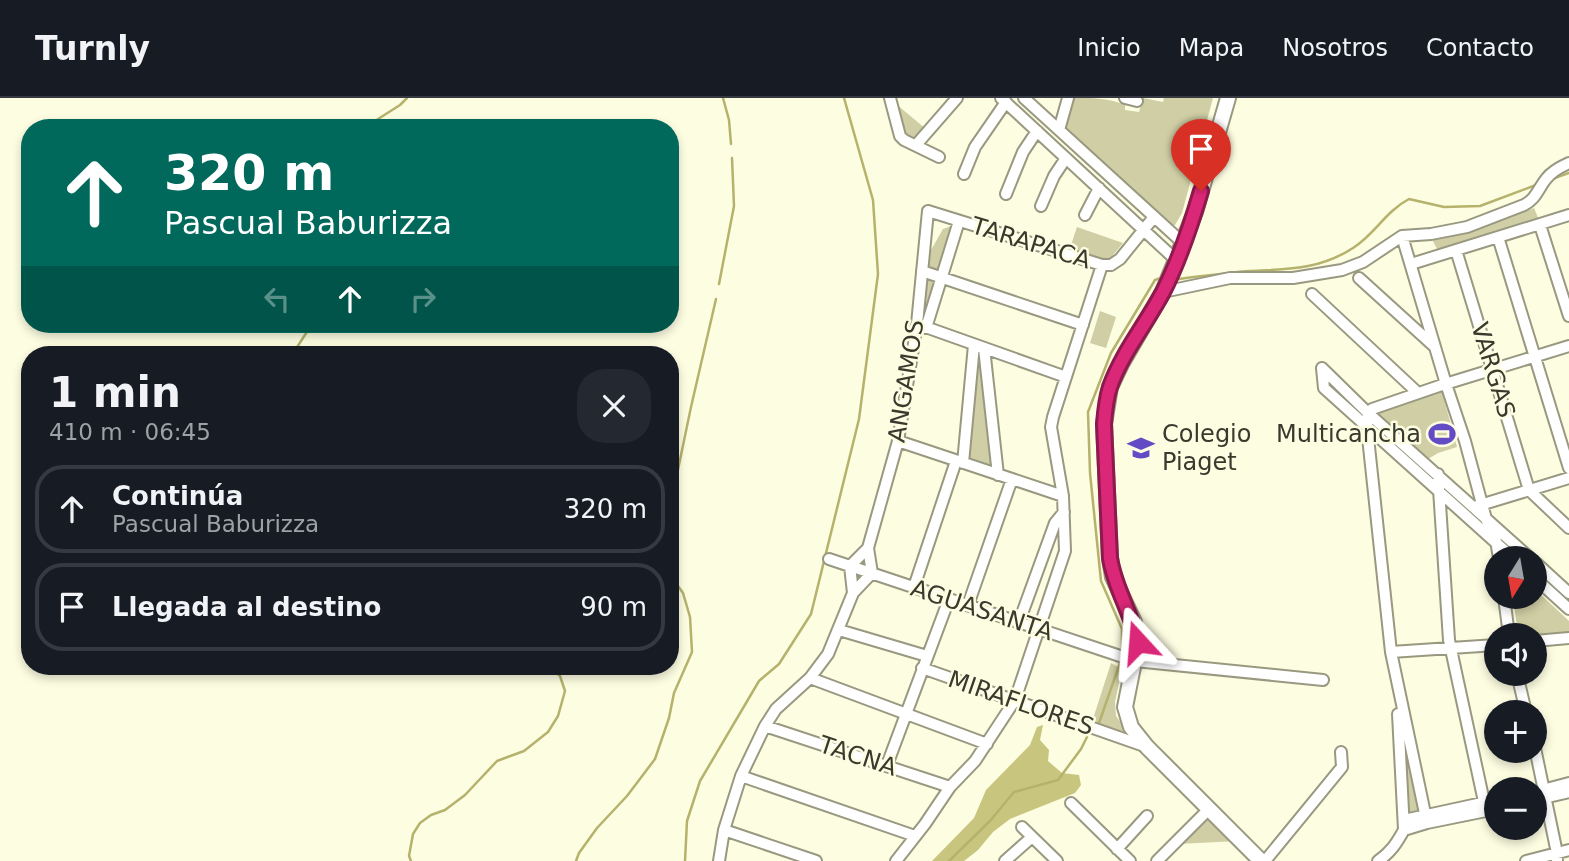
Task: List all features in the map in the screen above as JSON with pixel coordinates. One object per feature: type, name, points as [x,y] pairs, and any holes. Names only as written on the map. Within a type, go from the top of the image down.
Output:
[{"type":"main road","points":[[1228,98],[1195,212],[1177,260],[1163,292],[1110,387],[1104,424],[1110,558],[1113,577],[1134,622],[1138,642],[1125,657],[1125,707],[1133,729],[1147,747],[1263,861]]},
{"type":"street","points":[[916,145],[957,98]]},
{"type":"street","points":[[1024,98],[1183,243]]},
{"type":"street","points":[[1059,130],[1068,98]]},
{"type":"street","points":[[892,99],[900,136],[939,157]]},
{"type":"street","points":[[964,174],[975,147],[1004,100],[1177,260]]},
{"type":"street","points":[[1006,194],[1023,152],[1037,131]]},
{"type":"street","points":[[1041,206],[1054,176],[1066,158]]},
{"type":"street","points":[[1083,173],[1094,161]]},
{"type":"street","points":[[1163,292],[1230,278],[1293,278],[1342,270],[1363,262],[1402,236],[1430,234],[1467,226],[1531,202],[1559,167],[1569,163]]},
{"type":"street","points":[[1085,215],[1099,188]]},
{"type":"street","name":"TARAPACA","points":[[928,211],[1102,265],[1111,265],[1120,259],[1154,217]]},
{"type":"street","name":"ANGAMOS","points":[[872,573],[868,548],[898,441],[922,326],[922,271],[928,211]]},
{"type":"street","points":[[1411,264],[1569,215]]},
{"type":"street","points":[[959,221],[942,277],[922,326],[1066,377]]},
{"type":"street","points":[[1540,225],[1569,316]]},
{"type":"street","points":[[1402,236],[1465,441],[1478,506]]},
{"type":"street","points":[[1498,237],[1569,468]]},
{"type":"street","name":"VARGAS","points":[[1456,250],[1530,490]]},
{"type":"street","points":[[896,861],[950,787],[975,761],[1015,700],[1065,551],[1063,496],[1051,427],[1102,265]]},
{"type":"street","points":[[922,271],[1083,325]]},
{"type":"street","points":[[1359,278],[1435,347]]},
{"type":"street","points":[[1312,294],[1418,393]]},
{"type":"street","points":[[914,587],[959,462],[979,346]]},
{"type":"street","points":[[979,346],[998,475]]},
{"type":"street","points":[[1426,819],[1391,652],[1367,428],[1368,413],[1372,409],[1418,393],[1569,346]]},
{"type":"street","points":[[1497,546],[1496,541],[1486,519],[1478,506],[1368,413],[1322,368],[1324,388],[1367,428],[1496,541],[1501,546]]},
{"type":"street","points":[[898,441],[1063,496]]},
{"type":"street","points":[[1438,474],[1450,648],[1484,787]]},
{"type":"street","points":[[1478,506],[1569,478]]},
{"type":"street","points":[[968,605],[1012,480]]},
{"type":"street","points":[[1530,490],[1569,528]]},
{"type":"street","points":[[1019,622],[1055,523],[1064,512]]},
{"type":"street","points":[[1486,519],[1516,546]]},
{"type":"street","name":"ANGAMOS","points":[[850,566],[868,548]]},
{"type":"street","name":"AGUASANTA","points":[[829,559],[1125,657],[1323,680]]},
{"type":"street","points":[[850,566],[853,593]]},
{"type":"street","points":[[719,861],[724,830],[741,776],[765,726],[776,709],[810,678],[828,654],[853,593],[872,573]]},
{"type":"street","points":[[1547,573],[1569,593]]},
{"type":"street","points":[[1547,589],[1569,609]]},
{"type":"street","points":[[887,765],[949,599]]},
{"type":"street","points":[[839,629],[927,656]]},
{"type":"street","points":[[1547,640],[1569,639]]},
{"type":"street","points":[[1391,652],[1484,646]]},
{"type":"street","name":"MIRAFLORES","points":[[922,668],[1147,747]]},
{"type":"street","points":[[810,678],[987,744]]},
{"type":"street","points":[[1378,861],[1395,848],[1404,825],[1396,678]]},
{"type":"street","name":"TACNA","points":[[765,726],[950,787]]},
{"type":"street","name":"MIRAFLORES","points":[[1120,738],[1133,729]]},
{"type":"street","points":[[1263,861],[1342,767],[1341,752]]},
{"type":"street","points":[[741,776],[915,836]]},
{"type":"street","points":[[1547,792],[1569,783]]},
{"type":"street","points":[[1547,794],[1569,792]]},
{"type":"street","points":[[1071,803],[1130,861]]},
{"type":"street","points":[[1404,825],[1484,808]]},
{"type":"street","points":[[1157,861],[1209,809]]},
{"type":"street","points":[[1117,849],[1147,816]]},
{"type":"street","points":[[1547,821],[1557,857]]},
{"type":"street","points":[[1022,827],[1057,861]]},
{"type":"street","points":[[724,830],[816,861]]},
{"type":"street","points":[[1005,861],[1032,836]]},
{"type":"street","points":[[1526,861],[1557,857],[1569,850]]},
{"type":"green space","points":[[1075,98],[1113,101],[1125,105],[1125,110],[1139,112],[1143,98],[1163,102],[1164,98],[1213,98],[1182,213],[1175,225],[1171,225],[1067,133],[1065,127]]},
{"type":"green space","points":[[896,104],[926,129],[915,140],[903,133]]},
{"type":"green space","points":[[1534,208],[1539,220],[1437,249],[1432,239],[1475,229]]},
{"type":"green space","points":[[954,225],[924,321],[921,319],[931,250],[943,229]]},
{"type":"green space","points":[[1077,227],[1123,243],[1106,261],[1069,251]]},
{"type":"green space","points":[[1100,311],[1116,317],[1106,348],[1090,343]]},
{"type":"green space","points":[[978,353],[982,355],[992,465],[968,457]]},
{"type":"green space","points":[[1442,392],[1457,447],[1428,459],[1375,413]]},
{"type":"green space","points":[[1547,600],[1569,621],[1569,633],[1547,635],[1547,623],[1516,623],[1515,609],[1547,609]]},
{"type":"green space","points":[[1111,663],[1122,669],[1115,702],[1116,716],[1125,728],[1120,733],[1092,722]]},
{"type":"green space","points":[[1403,729],[1420,810],[1410,814],[1406,811]]},
{"type":"green space","points":[[1211,813],[1238,841],[1178,844]]},
{"type":"shaded area","points":[[1043,725],[1040,740],[1049,750],[1048,761],[1062,773],[1079,775],[1081,785],[1075,793],[1010,819],[964,861],[932,861],[974,818],[986,790],[1030,745],[1037,727]]},
{"type":"waterway","points":[[378,119],[407,98]]},
{"type":"waterway","points":[[723,98],[729,120],[731,144]]},
{"type":"waterway","points":[[685,861],[687,821],[700,781],[759,681],[779,664],[811,614],[859,419],[878,274],[873,200],[844,98]]},
{"type":"waterway","points":[[719,284],[734,206],[732,158]]},
{"type":"waterway","points":[[1552,179],[1569,173]]},
{"type":"waterway","points":[[1179,279],[1290,269],[1328,261],[1353,248],[1409,199],[1444,207],[1480,206],[1536,185]]},
{"type":"waterway","points":[[1122,653],[1122,629],[1101,581],[1090,473],[1088,412],[1111,353],[1155,280],[1161,278]]},
{"type":"waterway","points":[[679,465],[716,299]]},
{"type":"waterway","points":[[298,346],[306,333]]},
{"type":"waterway","points":[[576,861],[597,828],[627,796],[655,759],[669,718],[674,693],[692,652],[690,617],[679,587]]},
{"type":"waterway","points":[[1099,723],[1121,660]]},
{"type":"waterway","points":[[411,861],[409,856],[413,834],[420,823],[445,810],[465,795],[497,761],[524,751],[548,732],[558,716],[565,691],[559,675]]},
{"type":"waterway","points":[[949,861],[990,821],[1014,792],[1058,780],[1087,737]]},
{"type":"place","name":"Multicancha","points":[[1442,434]]},
{"type":"place","name":"Colegio Piaget","points":[[1141,448]]},
{"type":"route","points":[[1138,642],[1134,622],[1113,577],[1110,558],[1104,424],[1106,405],[1110,387],[1121,364],[1163,292],[1201,191]]}]
